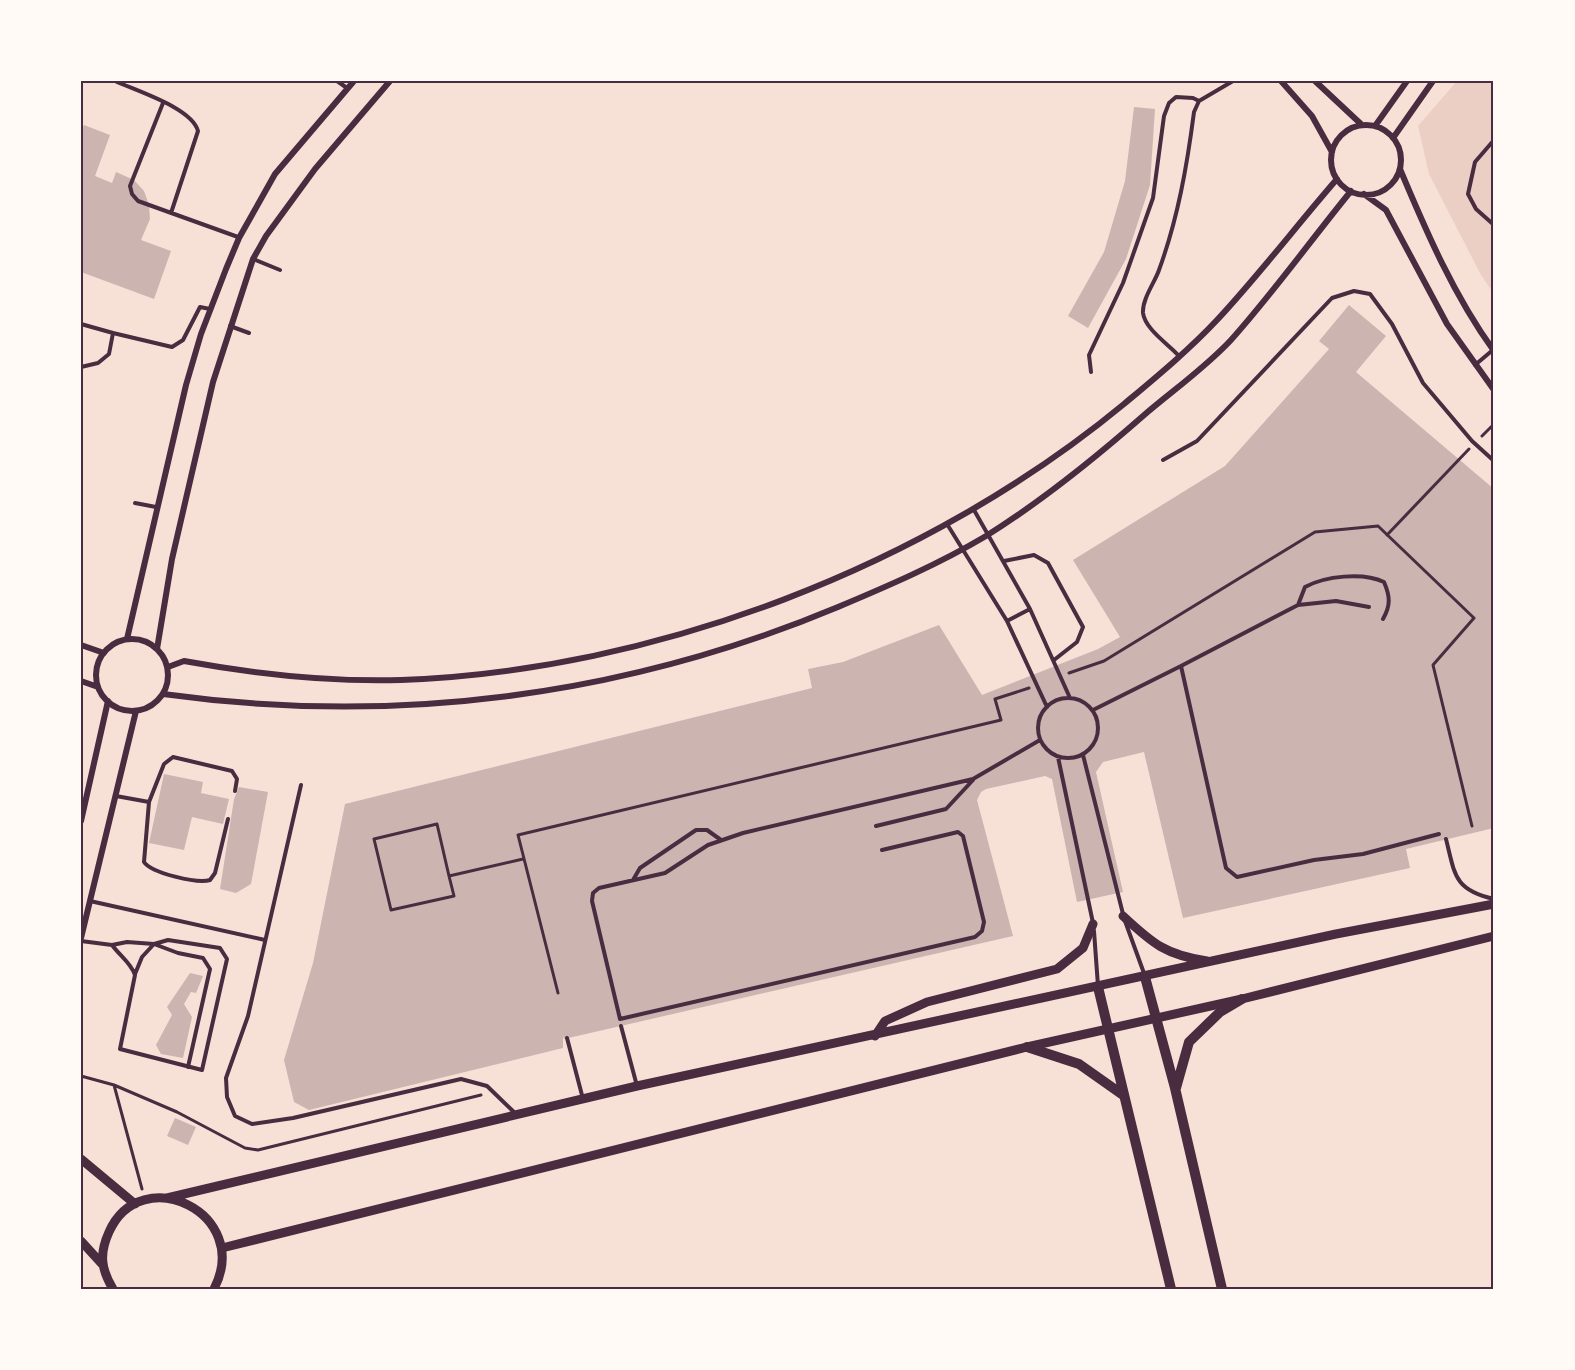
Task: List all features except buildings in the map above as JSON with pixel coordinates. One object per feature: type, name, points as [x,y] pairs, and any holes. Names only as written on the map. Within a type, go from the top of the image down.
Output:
[{"type":"main road","points":[[1145,977],[1175,1088],[1222,1289]]},
{"type":"main road","points":[[1098,987],[1171,1289]]},
{"type":"main road","points":[[1175,1088],[1189,1042],[1220,1012],[1242,999]]},
{"type":"main road","points":[[1027,1047],[1079,1064],[1123,1095]]},
{"type":"street","points":[[127,639],[186,385],[210,309],[239,238],[274,174],[354,81]]},
{"type":"street","points":[[157,649],[172,559],[213,382],[229,326],[253,259],[266,236],[315,169],[390,81]]},
{"type":"street","points":[[1281,81],[1312,116],[1332,153]]},
{"type":"street","points":[[1315,81],[1362,125]]},
{"type":"street","points":[[1375,126],[1407,81]]},
{"type":"street","points":[[1393,138],[1433,81]]},
{"type":"street","points":[[1400,168],[1389,186],[1378,192],[1364,194],[1351,191],[1337,178],[1332,166],[1332,153],[1342,134],[1362,125],[1375,126],[1393,138],[1400,152],[1400,168],[1418,216],[1468,311],[1493,350]]},
{"type":"street","points":[[168,667],[183,662],[287,676],[400,680],[512,670],[641,644],[766,607],[859,570],[974,510],[1066,449],[1125,403],[1216,320],[1337,178]]},
{"type":"street","points":[[163,694],[285,706],[402,706],[518,697],[649,671],[775,634],[870,594],[989,534],[1086,466],[1229,342],[1351,191]]},
{"type":"street","points":[[1364,194],[1386,210],[1447,324],[1494,390]]},
{"type":"street","points":[[127,639],[143,640],[157,649],[168,667],[168,681],[163,694],[152,705],[136,711],[121,709],[108,701],[98,687],[96,673],[104,652],[114,644],[127,639]]},
{"type":"street","points":[[81,645],[104,652]]},
{"type":"street","points":[[81,681],[98,687]]},
{"type":"street","points":[[81,821],[108,701]]},
{"type":"street","points":[[81,940],[136,711]]},
{"type":"street","points":[[102,1264],[104,1242],[118,1217],[135,1204],[145,1200],[167,1198],[637,1086],[1336,934],[1494,904]]},
{"type":"street","points":[[1123,916],[1164,950],[1180,957],[1212,962]]},
{"type":"street","points":[[875,1036],[885,1021],[927,1002],[1057,969],[1083,948],[1093,924]]},
{"type":"street","points":[[222,1248],[1027,1047],[1242,999],[1494,936]]},
{"type":"street","points":[[81,1159],[135,1204]]},
{"type":"street","points":[[167,1198],[187,1204],[207,1219],[220,1238],[222,1264],[214,1289]]},
{"type":"street","points":[[81,1241],[102,1264],[113,1289]]},
{"type":"lane","points":[[115,81],[192,118],[198,131],[171,213]]},
{"type":"lane","points":[[337,81],[347,88]]},
{"type":"lane","points":[[1178,355],[1149,326],[1144,307],[1159,270],[1183,192],[1194,112],[1199,101],[1233,81]]},
{"type":"lane","points":[[1091,372],[1089,355],[1123,283],[1153,198],[1164,116],[1169,103],[1176,97],[1193,98],[1199,101]]},
{"type":"lane","points":[[163,103],[130,186],[132,194],[138,201],[239,238]]},
{"type":"lane","points":[[1494,140],[1475,162],[1468,194],[1476,209],[1494,225]]},
{"type":"lane","points":[[253,259],[280,270]]},
{"type":"lane","points":[[1163,460],[1197,441],[1332,298],[1354,291],[1370,294],[1392,324],[1423,382],[1472,441],[1494,461]]},
{"type":"lane","points":[[81,324],[172,347],[183,340],[200,307],[210,309]]},
{"type":"lane","points":[[229,326],[249,333]]},
{"type":"lane","points":[[81,367],[98,363],[110,354],[113,333]]},
{"type":"lane","points":[[1475,366],[1493,350]]},
{"type":"lane","points":[[135,503],[156,507]]},
{"type":"lane","points":[[974,510],[1030,609],[1070,698]]},
{"type":"lane","points":[[947,524],[1007,621],[1047,707]]},
{"type":"lane","points":[[1004,561],[1034,555],[1048,563],[1083,627],[1077,642],[1054,660]]},
{"type":"lane","points":[[1298,605],[1305,587],[1318,579],[1374,577],[1384,582],[1389,593],[1390,608],[1383,619]]},
{"type":"lane","points":[[1092,710],[1298,605],[1336,601],[1369,607]]},
{"type":"lane","points":[[1007,621],[1030,609]]},
{"type":"lane","points":[[1181,666],[1227,868],[1232,875],[1241,876],[1314,860],[1363,854],[1439,834]]},
{"type":"lane","points":[[1070,698],[1078,699],[1092,710],[1097,717],[1098,734],[1095,742],[1083,755],[1067,759],[1058,757],[1044,747],[1040,740],[1038,722],[1047,707],[1053,702],[1070,698]]},
{"type":"lane","points":[[882,850],[958,832],[963,836],[984,922],[979,935],[620,1019],[592,897],[599,888],[665,873],[708,845],[721,840],[973,779],[1040,740]]},
{"type":"lane","points":[[1083,755],[1123,916],[1145,977]]},
{"type":"lane","points":[[228,819],[215,873],[210,880],[201,881],[156,871],[144,862],[149,802],[164,764],[173,757],[232,771],[237,778],[235,791]]},
{"type":"lane","points":[[1058,757],[1093,924],[1098,987]]},
{"type":"lane","points":[[876,826],[946,809],[973,779]]},
{"type":"lane","points":[[301,785],[248,1016],[226,1078],[230,1108],[242,1121],[252,1124],[293,1118],[461,1079],[487,1086],[518,1116]]},
{"type":"lane","points":[[116,796],[149,802]]},
{"type":"lane","points":[[632,880],[640,868],[696,830],[707,830],[721,840]]},
{"type":"lane","points":[[1446,839],[1455,877],[1463,887],[1477,895],[1494,899]]},
{"type":"lane","points":[[90,901],[265,940]]},
{"type":"lane","points":[[81,940],[112,945],[127,942],[154,944],[178,953],[203,958],[210,969],[189,1067]]},
{"type":"lane","points":[[168,940],[220,948],[227,959],[202,1070],[120,1049],[135,975],[142,957],[154,944],[168,940]]},
{"type":"lane","points":[[112,945],[120,957],[132,966],[135,975]]},
{"type":"lane","points":[[621,1026],[637,1086]]},
{"type":"lane","points":[[567,1038],[583,1100]]},
{"type":"path","points":[[1480,437],[1494,424]]},
{"type":"path","points":[[1387,535],[1474,444]]},
{"type":"path","points":[[1064,675],[1104,661],[1314,532],[1378,526],[1474,618],[1433,665],[1472,826]]},
{"type":"path","points":[[558,993],[518,836],[1001,720],[995,699],[1033,686]]},
{"type":"path","points":[[437,824],[449,876],[454,896],[391,910],[374,840],[437,824]]},
{"type":"path","points":[[449,876],[524,858]]},
{"type":"path","points":[[81,1076],[114,1085],[145,1200]]},
{"type":"shaded area","points":[[1457,81],[1494,81],[1494,294],[1481,275],[1429,174],[1418,126]]}]
